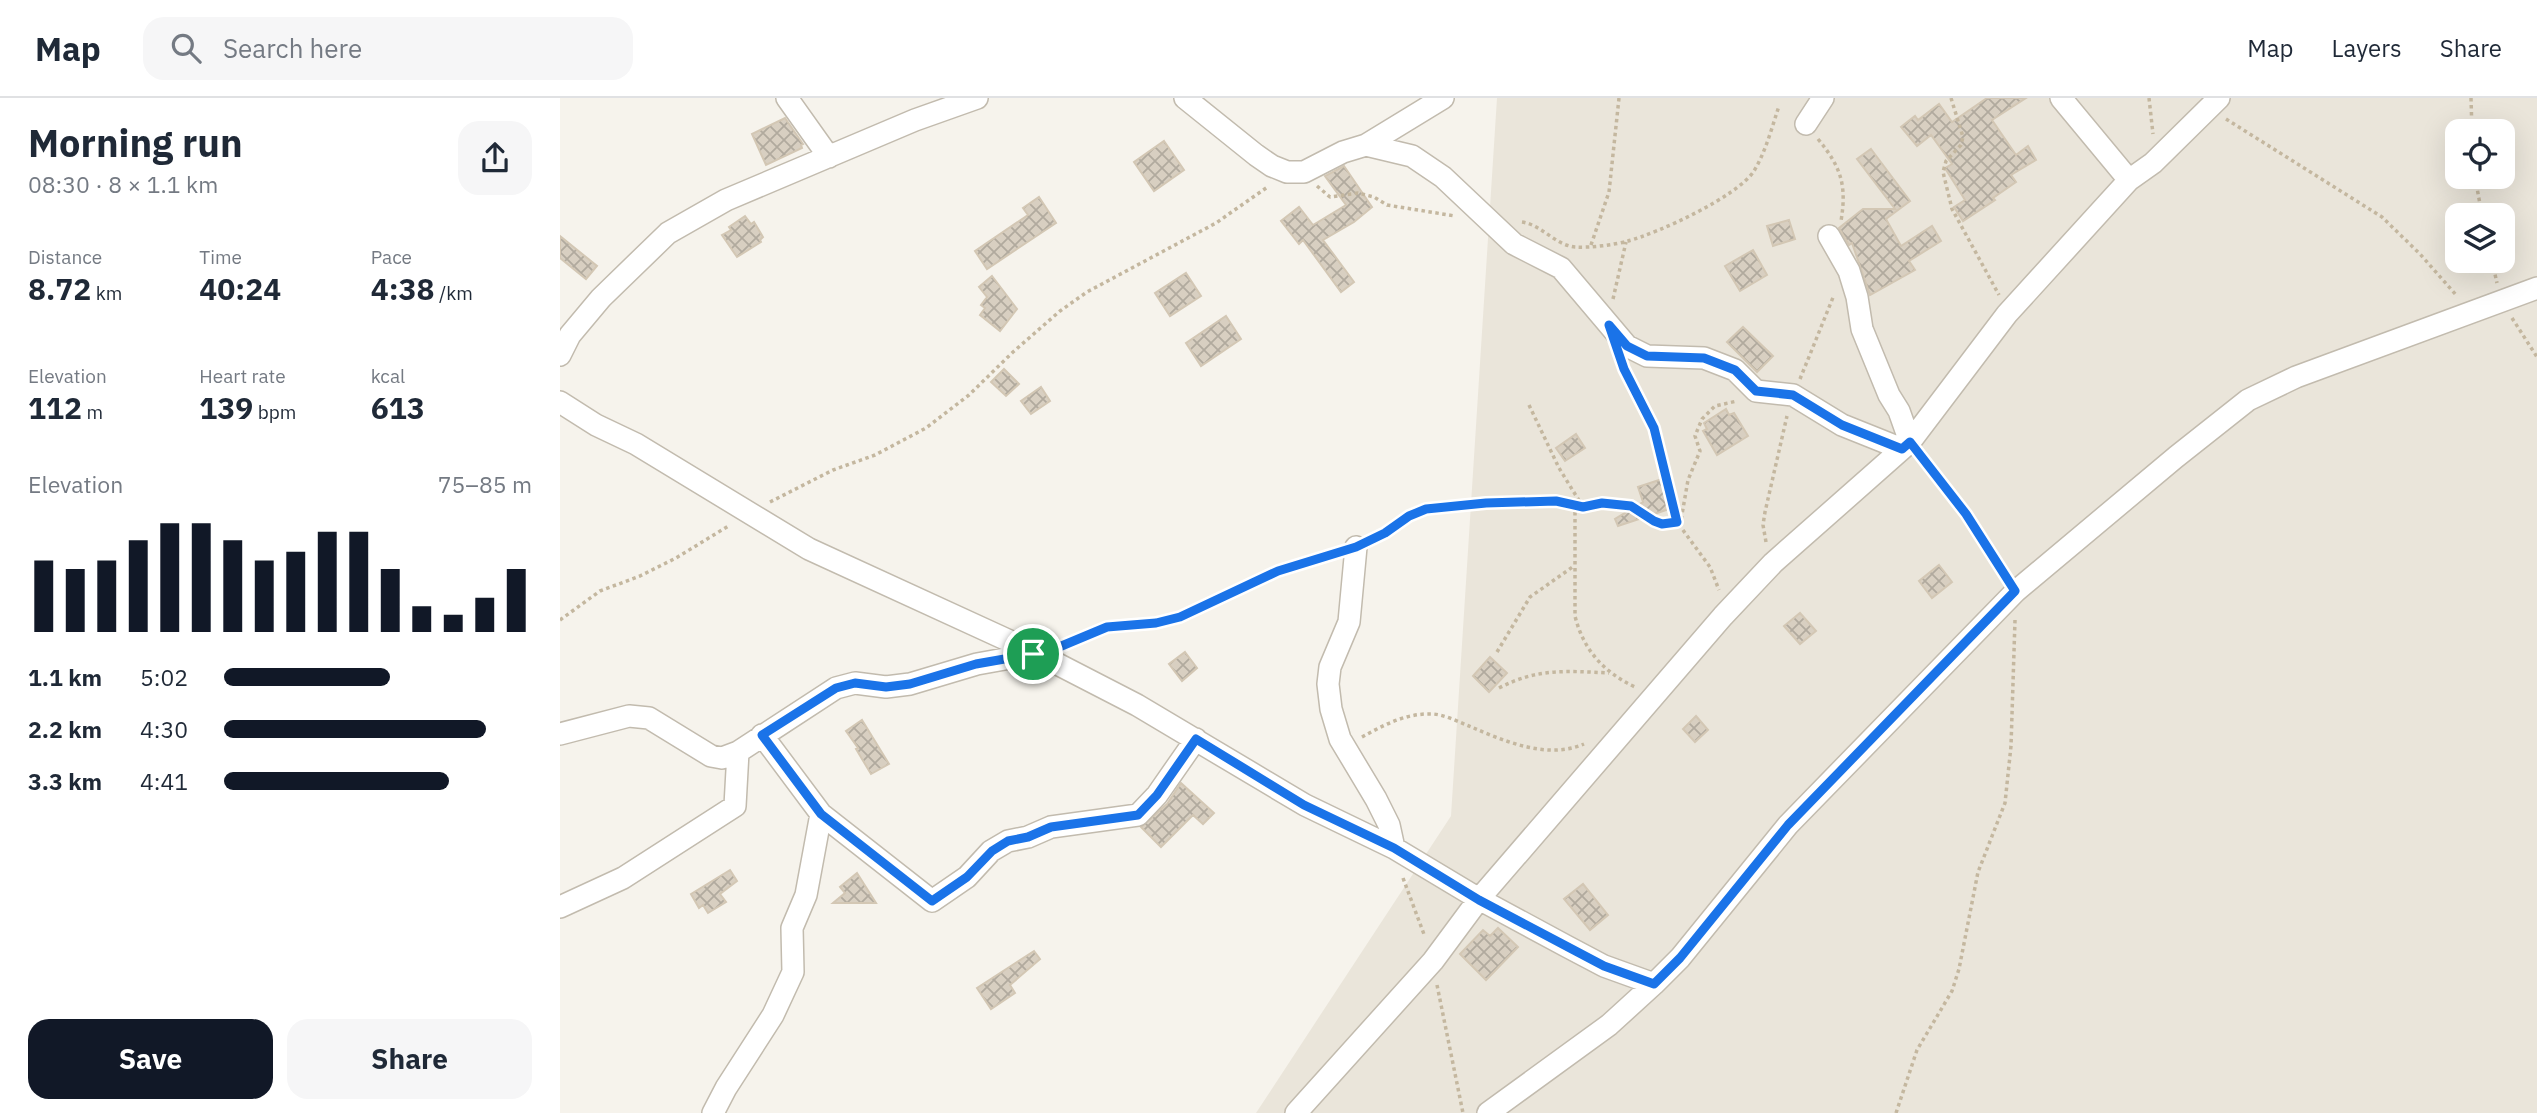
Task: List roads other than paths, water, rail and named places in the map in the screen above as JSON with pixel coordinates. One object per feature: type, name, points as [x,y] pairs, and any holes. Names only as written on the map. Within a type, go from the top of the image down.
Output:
[{"type":"street","points":[[788,98],[829,157]]},
{"type":"street","points":[[560,355],[570,335],[601,298],[668,233],[726,200],[915,120],[977,98]]},
{"type":"street","points":[[1185,98],[1272,166],[1295,172],[1366,145],[1443,98]]},
{"type":"street","points":[[1806,124],[1823,98]]},
{"type":"street","points":[[2061,98],[2129,180]]},
{"type":"street","points":[[1296,1113],[1433,961],[1479,900],[1723,616],[1773,563],[1906,445],[2007,314],[2129,180],[2153,163],[2214,103]]},
{"type":"street","points":[[1366,145],[1412,156],[1443,177],[1514,244],[1561,268],[1627,346],[1647,356],[1704,358],[1735,370],[1756,391],[1793,395],[1842,425],[1906,445]]},
{"type":"street","points":[[1829,236],[1849,271],[1857,297],[1862,329],[1889,396],[1899,411],[1906,445]]},
{"type":"street","points":[[1488,1113],[1609,1024],[1654,984],[1680,958],[1788,825],[2015,591],[2248,400],[2296,377],[2537,288]]},
{"type":"street","points":[[560,402],[596,425],[636,444],[748,514],[830,560],[1036,654],[1137,705],[1304,805],[1394,848],[1479,900],[1604,966],[1654,984]]},
{"type":"street","points":[[1356,547],[1349,622],[1334,652],[1328,684],[1335,724],[1345,747],[1377,799],[1394,848]]},
{"type":"street","points":[[560,734],[629,716],[649,718],[711,756],[722,758],[738,752],[836,688],[855,683],[886,687],[910,684],[976,664],[1036,654]]},
{"type":"street","points":[[762,735],[821,814],[932,901],[967,877],[992,851],[1008,841],[1028,837],[1051,827],[1138,815],[1157,795],[1196,739]]},
{"type":"street","points":[[560,907],[623,878],[735,806],[738,752]]},
{"type":"street","points":[[713,1113],[773,1015],[793,972],[792,928],[806,895],[821,814]]}]
